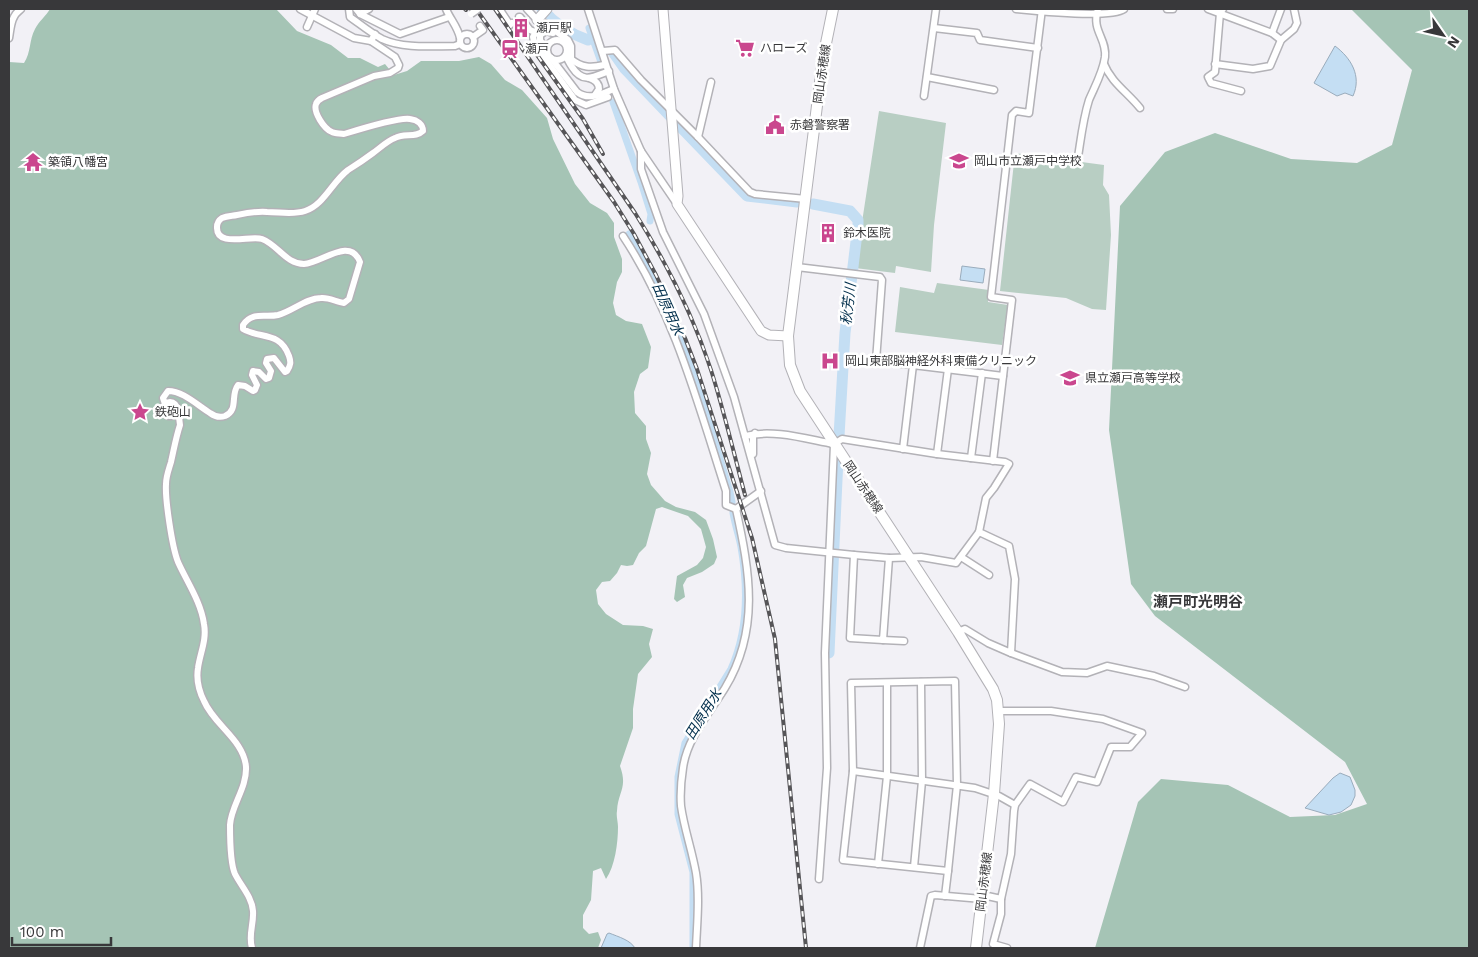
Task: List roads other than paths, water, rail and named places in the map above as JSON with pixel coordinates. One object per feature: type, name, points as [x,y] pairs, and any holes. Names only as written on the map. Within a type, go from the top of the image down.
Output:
[{"type":"main road","name":"岡山赤穂線","points":[[834,9],[823,58],[788,336],[790,365],[800,391],[958,632],[993,689],[999,724],[994,794],[976,948]]},
{"type":"street","points":[[9,38],[13,17],[21,9]]},
{"type":"street","points":[[165,404],[163,398],[168,391],[175,391],[220,418],[232,412],[234,393],[238,385],[245,386],[253,391],[255,390],[257,385],[252,374],[253,371],[259,372],[266,379],[269,378],[270,371],[266,363],[267,359],[274,358],[285,372],[290,366],[290,361],[283,345],[264,335],[248,332],[244,329],[244,322],[250,317],[258,315],[277,315],[290,311],[314,298],[328,298],[344,303],[349,299],[360,262],[354,252],[347,250],[306,264],[296,263],[262,239],[231,240],[223,238],[216,229],[217,223],[228,216],[265,212],[296,213],[307,211],[320,202],[339,178],[392,139],[407,134],[417,135],[423,132],[423,128],[418,122],[406,119],[344,134],[330,131],[317,114],[315,107],[317,102],[322,98],[374,76],[390,73],[398,68],[399,65],[395,57],[371,41],[354,38],[314,12],[300,9]]},
{"type":"street","points":[[348,9],[350,17],[375,34],[387,40],[405,45],[455,46],[460,41],[483,30],[480,26]]},
{"type":"street","points":[[358,11],[369,9]]},
{"type":"street","points":[[446,9],[458,30],[460,41],[466,48],[470,48],[474,42],[470,36],[458,30]]},
{"type":"street","points":[[471,14],[478,9]]},
{"type":"street","points":[[527,9],[567,48],[567,59],[575,72],[584,78],[597,81],[599,87],[598,92],[594,96]]},
{"type":"street","points":[[588,9],[614,89],[641,151],[761,331],[769,335],[788,336]]},
{"type":"street","points":[[664,9],[678,196],[676,204]]},
{"type":"street","points":[[924,96],[936,9]]},
{"type":"street","points":[[1016,9],[1096,12],[1117,12],[1124,9]]},
{"type":"street","points":[[1168,9],[1173,9]]},
{"type":"street","points":[[1208,9],[1222,11],[1272,33],[1281,40]]},
{"type":"street","points":[[1272,33],[1282,9]]},
{"type":"street","points":[[1216,64],[1252,69],[1270,66],[1281,40],[1294,29],[1297,23],[1294,9]]},
{"type":"street","points":[[500,10],[510,25],[512,23]]},
{"type":"street","points":[[993,461],[1012,300],[991,296],[1012,115],[1016,111],[1029,112],[1042,10]]},
{"type":"street","points":[[358,11],[400,34],[449,17]]},
{"type":"street","points":[[1222,11],[1215,72],[1208,77],[1211,83],[1241,91]]},
{"type":"street","points":[[307,27],[314,12]]},
{"type":"street","points":[[1078,157],[1085,114],[1104,64],[1105,54],[1094,18],[1096,12]]},
{"type":"street","points":[[519,18],[530,30],[542,23]]},
{"type":"street","points":[[542,23],[540,38],[549,55],[577,92],[587,97],[614,89]]},
{"type":"street","points":[[542,23],[570,42],[570,56],[575,62],[591,68],[604,65]]},
{"type":"street","points":[[542,23],[533,37],[575,100],[586,105],[608,97]]},
{"type":"street","points":[[934,28],[977,34],[980,40],[1038,48]]},
{"type":"street","points":[[371,41],[375,34]]},
{"type":"street","points":[[549,55],[550,43],[555,40],[561,41]]},
{"type":"street","points":[[603,51],[615,50],[630,69],[750,192],[806,199]]},
{"type":"street","points":[[549,55],[560,60],[566,54]]},
{"type":"street","points":[[1104,64],[1109,75],[1140,108]]},
{"type":"street","points":[[589,78],[608,71]]},
{"type":"street","points":[[927,77],[994,90]]},
{"type":"street","points":[[698,137],[711,82]]},
{"type":"street","points":[[641,151],[641,169],[663,232],[704,314],[734,397],[775,545],[786,548],[889,558],[921,557],[956,563],[979,532],[986,498],[1009,464],[842,439],[834,444],[770,434],[755,433],[745,436]]},
{"type":"street","points":[[623,236],[646,273],[671,327],[682,355],[726,491],[726,505],[736,509]]},
{"type":"street","points":[[798,267],[880,277],[882,280],[876,361],[1003,376]]},
{"type":"street","points":[[904,449],[913,365]]},
{"type":"street","points":[[937,454],[948,369]]},
{"type":"street","points":[[971,458],[982,373]]},
{"type":"street","points":[[176,414],[169,417],[164,415],[162,408],[169,402],[174,403],[180,425],[167,474],[166,489],[173,544],[177,559],[201,610],[204,624],[204,648],[198,670],[199,688],[210,714],[234,741],[242,753],[246,766],[245,777],[230,825],[232,866],[250,899],[253,911],[250,936],[252,948]]},
{"type":"street","points":[[753,461],[753,437],[755,433]]},
{"type":"street","points":[[819,879],[827,768],[825,653],[834,444]]},
{"type":"street","points":[[736,509],[761,491]]},
{"type":"street","points":[[696,948],[698,887],[681,805],[683,766],[690,742],[735,672],[745,641],[750,596],[745,548],[736,509]]},
{"type":"street","points":[[979,532],[1009,546],[1015,579],[1012,653]]},
{"type":"street","points":[[854,555],[850,638],[904,641]]},
{"type":"street","points":[[961,557],[989,575]]},
{"type":"street","points":[[884,640],[889,558]]},
{"type":"street","points":[[958,632],[965,629],[988,643],[1062,672],[1087,673],[1107,666],[1154,676],[1184,687]]},
{"type":"street","points":[[914,867],[922,781],[921,682]]},
{"type":"street","points":[[945,896],[948,871],[957,785],[955,682],[851,683],[852,771],[843,860],[948,871]]},
{"type":"street","points":[[878,864],[887,776],[887,683]]},
{"type":"street","points":[[998,711],[1051,711],[1103,719],[1142,733],[1130,747],[1111,747],[1097,782],[1076,777],[1063,802],[1030,784],[1015,805],[1011,854],[993,944],[1007,948]]},
{"type":"street","points":[[852,771],[974,788],[994,794],[1015,805]]},
{"type":"street","points":[[920,948],[930,896],[1002,899]]},
{"type":"water","points":[[1335,46],[1346,56],[1353,68],[1356,81],[1353,96],[1345,93],[1337,96],[1314,83]]},
{"type":"water","points":[[962,266],[985,269],[983,283],[960,280]]},
{"type":"water","points":[[1340,773],[1350,777],[1355,790],[1355,796],[1351,805],[1341,812],[1329,815],[1305,808],[1333,778]]},
{"type":"water","points":[[609,933],[627,941],[635,948],[601,948]]},
{"type":"waterway","name":"秋芳川","points":[[542,9],[563,28],[588,40]]},
{"type":"waterway","name":"田原用水","points":[[589,28],[601,62]]},
{"type":"waterway","name":"秋芳川","points":[[613,52],[625,69],[747,196],[797,202]]},
{"type":"waterway","name":"田原用水","points":[[613,102],[651,214],[650,221]]},
{"type":"waterway","name":"秋芳川","points":[[813,204],[850,211],[858,220],[845,333],[839,436]]},
{"type":"waterway","name":"田原用水","points":[[629,234],[658,288],[686,351],[709,421],[732,502]]},
{"type":"waterway","name":"秋芳川","points":[[829,653],[838,458]]},
{"type":"waterway","name":"田原用水","points":[[693,948],[693,872],[678,814],[678,777],[685,743],[731,669],[741,640],[745,609],[745,578],[741,547],[733,513]]},
{"type":"railway","points":[[476,9],[614,202],[634,234],[656,275],[697,369],[752,538],[775,639],[806,948]]},
{"type":"railway","points":[[495,9],[635,213],[668,270],[704,349],[725,417],[745,495]]},
{"type":"railway","points":[[532,48],[583,119],[603,154]]},
{"type":"place","name":"瀬戸駅","points":[[521,28]]},
{"type":"place","name":"ハローズ","points":[[745,48]]},
{"type":"place","name":"瀬戸","points":[[510,49]]},
{"type":"place","name":"赤磐警察署","points":[[775,125]]},
{"type":"place","name":"岡山市立瀬戸中学校","points":[[959,161]]},
{"type":"place","name":"築領八幡宮","points":[[33,162]]},
{"type":"place","name":"鈴木医院","points":[[828,233]]},
{"type":"place","name":"岡山東部脳神経外科東備クリニック","points":[[830,361]]},
{"type":"place","name":"県立瀬戸高等学校","points":[[1070,378]]},
{"type":"place","name":"鉄砲山","points":[[140,412]]},
{"type":"district","name":"瀬戸町光明谷","points":[[1198,602]]}]
